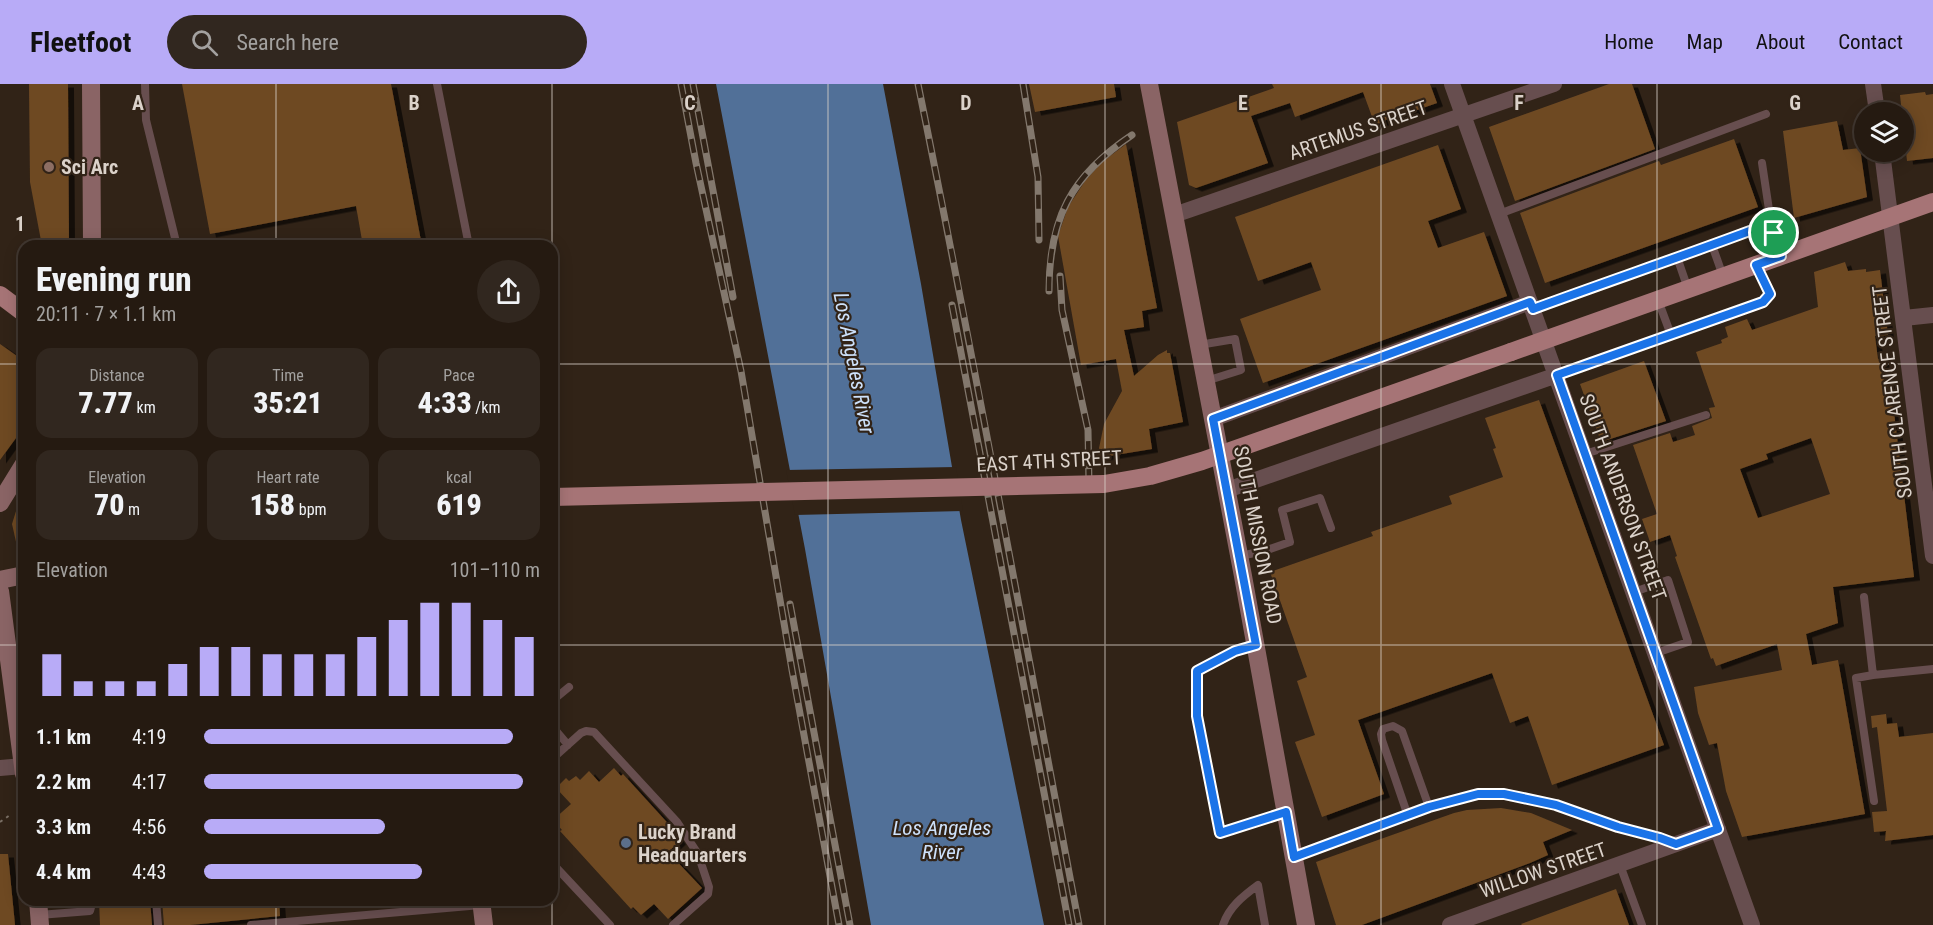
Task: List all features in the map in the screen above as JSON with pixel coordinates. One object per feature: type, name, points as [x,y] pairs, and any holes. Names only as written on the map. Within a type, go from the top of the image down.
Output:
[{"type":"main road","name":"EAST 4TH STREET","points":[[558,497],[1104,484],[1124,481],[1202,461],[1933,202]]},
{"type":"main road","points":[[0,295],[18,308]]},
{"type":"street","points":[[92,84],[92,240]]},
{"type":"street","name":"SOUTH MISSION ROAD","points":[[1149,84],[1256,645],[1306,925]]},
{"type":"street","name":"SOUTH ANDERSON STREET","points":[[1452,84],[1752,925]]},
{"type":"street","name":"ARTEMUS STREET","points":[[1174,215],[1554,84]]},
{"type":"street","points":[[1873,84],[1876,102]]},
{"type":"street","name":"SOUTH CLARENCE STREET","points":[[1883,162],[1933,556]]},
{"type":"street","points":[[1213,419],[1532,305]]},
{"type":"street","points":[[1904,318],[1933,315]]},
{"type":"street","points":[[1227,490],[1557,375]]},
{"type":"street","points":[[0,503],[18,474]]},
{"type":"street","points":[[0,580],[18,577]]},
{"type":"street","points":[[0,591],[18,725]]},
{"type":"street","points":[[0,768],[18,763]]},
{"type":"street","name":"WILLOW STREET","points":[[1450,925],[1718,829]]},
{"type":"street","points":[[482,906],[484,925]]},
{"type":"lane","points":[[145,84],[146,120],[176,240]]},
{"type":"lane","points":[[437,84],[468,240]]},
{"type":"lane","points":[[1499,214],[1766,114]]},
{"type":"lane","points":[[1762,163],[1771,223],[1781,256]]},
{"type":"lane","points":[[1532,305],[1771,223]]},
{"type":"lane","points":[[1712,245],[1723,276]]},
{"type":"lane","points":[[1677,257],[1688,289]]},
{"type":"lane","points":[[1557,375],[1763,302],[1770,294],[1756,265]]},
{"type":"lane","points":[[1658,300],[1671,335]]},
{"type":"lane","points":[[1199,345],[1235,339],[1241,370],[1206,381]]},
{"type":"lane","points":[[1585,454],[1706,416]]},
{"type":"lane","points":[[1239,556],[1264,552],[1290,542],[1282,510],[1320,498],[1331,528]]},
{"type":"lane","points":[[1634,592],[1668,580],[1688,642],[1656,653]]},
{"type":"lane","points":[[1864,597],[1873,675]]},
{"type":"lane","points":[[1256,645],[1235,651],[1197,671],[1197,716],[1220,833],[1286,812]]},
{"type":"lane","points":[[1874,801],[1856,678],[1933,669]]},
{"type":"lane","points":[[558,696],[569,687]]},
{"type":"lane","points":[[1408,816],[1382,740],[1383,729],[1393,726],[1402,731],[1429,807]]},
{"type":"lane","points":[[558,754],[586,731],[594,732],[677,822],[698,854],[709,887],[708,894],[673,925]]},
{"type":"lane","points":[[558,733],[568,745]]},
{"type":"lane","points":[[1294,857],[1429,807],[1478,794],[1504,794],[1556,805],[1676,844]]},
{"type":"lane","points":[[1620,865],[1642,925]]},
{"type":"lane","points":[[558,869],[610,925]]},
{"type":"lane","points":[[1222,925],[1241,897],[1258,885],[1265,925]]},
{"type":"lane","points":[[39,913],[90,911],[91,906]]},
{"type":"lane","points":[[156,906],[158,925]]},
{"type":"lane","points":[[251,925],[441,906]]},
{"type":"path","points":[[0,822],[10,815]]},
{"type":"water","name":"Los Angeles River","points":[[716,84],[883,84],[921,284],[961,520],[1044,925],[871,925],[805,549]]},
{"type":"pier","points":[[956,467],[963,511],[795,515],[786,470]]},
{"type":"building","name":"Sci Arc","points":[[29,84],[68,84],[69,240],[41,240],[30,182]]},
{"type":"building","points":[[182,84],[391,84],[421,240],[362,240],[356,206],[210,234]]},
{"type":"building","points":[[1029,84],[1114,84],[1116,97],[1035,112]]},
{"type":"building","points":[[1272,84],[1430,84],[1437,103],[1397,117],[1391,115],[1385,121],[1375,125],[1363,92],[1295,117],[1290,103],[1251,116],[1268,163],[1196,188],[1189,185],[1177,122],[1274,88]]},
{"type":"building","points":[[1609,84],[1632,84],[1655,149],[1515,201],[1489,127]]},
{"type":"building","points":[[1925,92],[1926,95],[1933,94],[1933,158],[1914,160],[1914,102],[1901,102],[1900,95]]},
{"type":"building","points":[[1837,121],[1843,150],[1854,149],[1854,162],[1862,162],[1867,197],[1794,218],[1783,131]]},
{"type":"building","points":[[1734,139],[1758,207],[1545,283],[1520,213],[1659,161],[1661,165]]},
{"type":"building","points":[[1126,144],[1157,308],[1142,311],[1144,327],[1124,330],[1134,376],[1158,355],[1167,350],[1167,353],[1170,353],[1183,422],[1149,429],[1152,449],[1097,458],[1104,424],[1122,391],[1116,359],[1081,365],[1058,236],[1068,207],[1085,181],[1102,162]]},
{"type":"building","points":[[1438,145],[1461,209],[1428,221],[1438,248],[1484,232],[1507,296],[1263,383],[1240,319],[1321,290],[1311,262],[1258,281],[1235,217]]},
{"type":"building","points":[[1845,262],[1848,271],[1880,270],[1888,335],[1875,336],[1878,359],[1883,358],[1884,371],[1889,371],[1914,577],[1833,587],[1838,623],[1806,634],[1812,665],[1838,660],[1865,814],[1742,837],[1726,791],[1717,743],[1709,745],[1698,713],[1694,687],[1782,670],[1777,644],[1716,666],[1713,658],[1711,659],[1675,557],[1677,556],[1670,535],[1650,542],[1642,519],[1657,514],[1633,445],[1670,433],[1673,442],[1695,435],[1692,426],[1712,418],[1709,408],[1715,407],[1696,352],[1722,343],[1721,340],[1728,337],[1725,327],[1747,319],[1752,330],[1818,307],[1814,272]],"holes":[[[1811,438],[1830,494],[1758,518],[1740,469],[1768,459],[1766,454]]]},
{"type":"building","points":[[0,344],[18,357],[18,435],[0,460]]},
{"type":"building","points":[[1644,361],[1666,421],[1601,442],[1580,384]]},
{"type":"building","points":[[1539,400],[1664,745],[1552,785],[1528,716],[1510,723],[1492,673],[1358,720],[1384,794],[1322,817],[1295,742],[1315,735],[1297,681],[1307,677],[1270,572],[1373,536],[1371,532],[1452,504],[1449,496],[1503,477],[1485,418]]},
{"type":"building","points":[[18,505],[18,551],[12,524]]},
{"type":"building","points":[[1886,714],[1887,724],[1897,723],[1899,737],[1933,733],[1933,835],[1885,841],[1886,831],[1874,832],[1872,812],[1887,811],[1877,727],[1872,728],[1871,716]]},
{"type":"building","name":"Lucky Brand Headquarters","points":[[614,768],[621,776],[623,774],[674,830],[672,831],[680,841],[668,852],[702,888],[668,919],[654,904],[641,915],[633,907],[631,909],[560,831],[562,830],[558,826],[558,816],[571,804],[558,790],[558,786],[566,778],[569,781],[576,776],[580,780],[589,771],[599,782]]},
{"type":"building","points":[[1501,808],[1531,813],[1572,830],[1543,842],[1548,855],[1530,863],[1362,925],[1336,925],[1316,862],[1454,813]]},
{"type":"building","points":[[0,854],[8,854],[15,925],[0,925]]},
{"type":"building","points":[[1616,889],[1629,925],[1521,924]]},
{"type":"building","points":[[99,906],[150,906],[152,925],[100,925]]},
{"type":"building","points":[[162,906],[279,906],[280,916],[190,925],[164,925]]},
{"type":"railway","points":[[681,84],[741,371],[792,670],[839,925]]},
{"type":"railway","points":[[693,84],[733,297]]},
{"type":"railway","points":[[918,84],[1079,925]]},
{"type":"railway","points":[[1023,84],[1038,177],[1039,240]]},
{"type":"railway","points":[[1049,291],[1053,242],[1059,220],[1068,201],[1093,166],[1132,135]]},
{"type":"railway","points":[[1060,276],[1062,310],[1088,430],[1089,484]]},
{"type":"railway","points":[[952,305],[1069,925]]},
{"type":"railway","points":[[790,604],[850,925]]},
{"type":"place","name":"Sci Arc","points":[[49,167]]},
{"type":"place","name":"Lucky Brand Headquarters","points":[[626,843]]},
{"type":"route","points":[[1771,223],[1774,233],[1781,256],[1756,265],[1770,294],[1763,302],[1557,375],[1718,829],[1676,844],[1556,805],[1504,794],[1478,794],[1429,807],[1294,857],[1286,812],[1220,833],[1197,716],[1197,671],[1235,651],[1256,645],[1213,419],[1530,302],[1533,309],[1771,223]]}]
